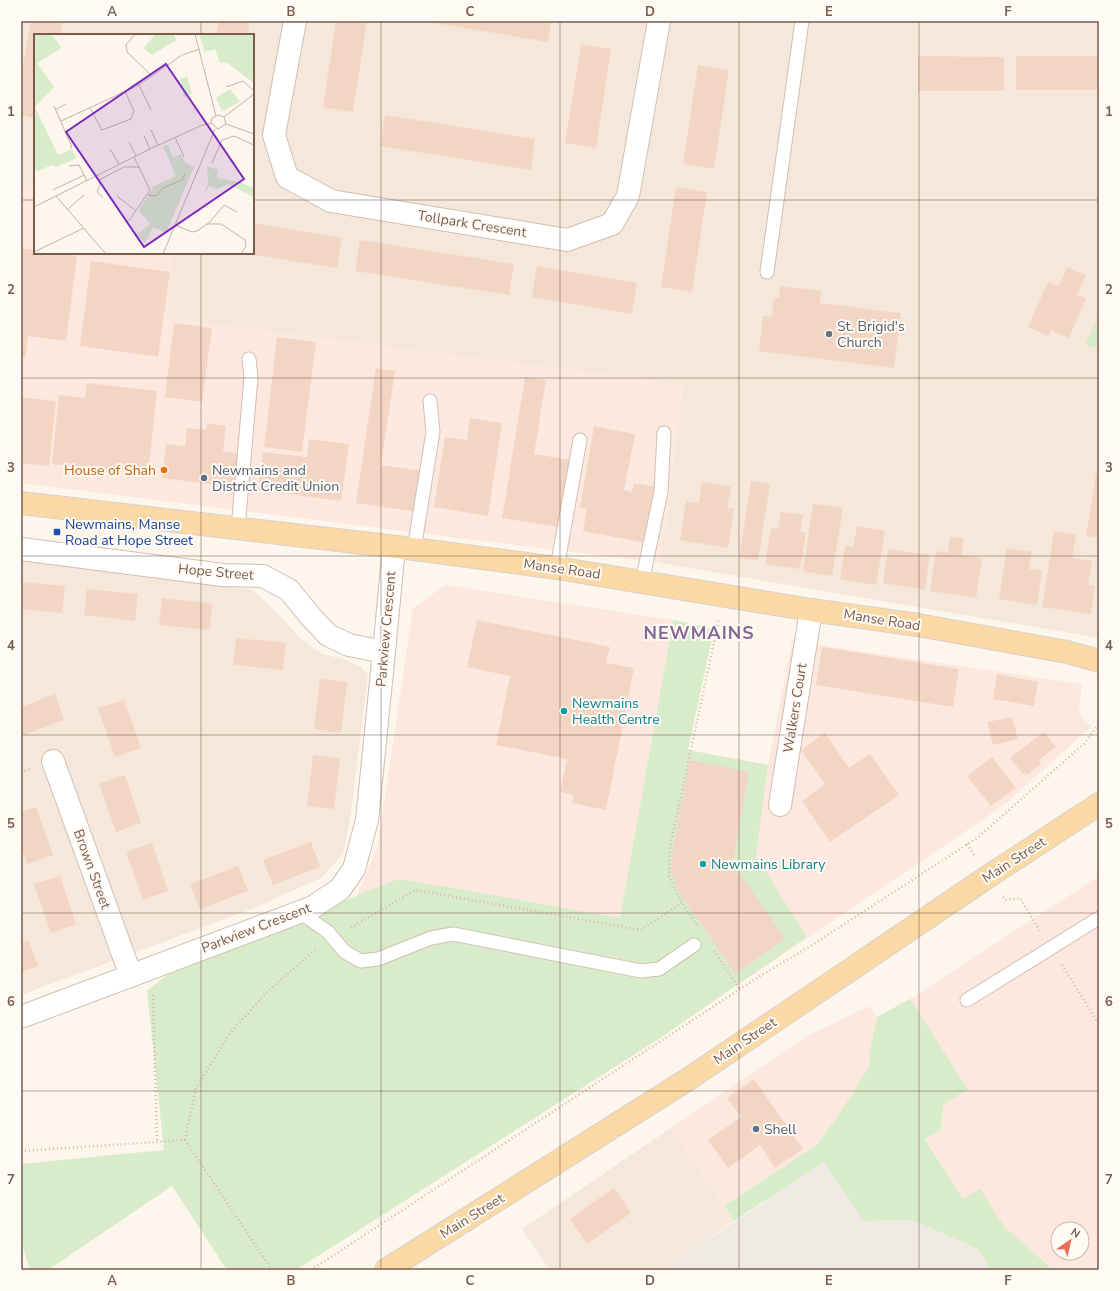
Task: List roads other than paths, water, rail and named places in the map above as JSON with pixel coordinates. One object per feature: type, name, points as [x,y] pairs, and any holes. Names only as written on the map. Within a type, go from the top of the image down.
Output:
[{"type":"main road","name":"Manse Road","points":[[21,503],[404,548],[557,568],[812,610],[918,625],[1067,652],[1099,661]]},
{"type":"main road","name":"Main Street","points":[[386,1270],[690,1078],[989,876],[1099,804]]},
{"type":"street","name":"Tollpark Crescent","points":[[295,21],[274,135],[287,177],[331,202],[567,240],[612,224],[628,196],[658,21]]},
{"type":"street","name":"Hope Street","points":[[21,548],[223,575],[263,576],[289,590],[328,635],[349,645],[384,652]]},
{"type":"street","name":"Parkview Crescent","points":[[21,1017],[313,907],[340,889],[354,869],[367,820],[384,652],[404,548]]},
{"type":"street","name":"Walkers Court","points":[[780,805],[812,610]]},
{"type":"street","name":"Brown Street","points":[[53,762],[131,976]]},
{"type":"lane","points":[[767,272],[802,21]]},
{"type":"lane","points":[[238,529],[252,377],[249,359]]},
{"type":"lane","points":[[404,548],[433,432],[430,400]]},
{"type":"lane","points":[[642,582],[661,492],[664,433]]},
{"type":"lane","points":[[557,568],[580,440]]},
{"type":"lane","points":[[300,912],[328,932],[345,952],[361,961],[378,959],[431,938],[454,934],[641,971],[659,969],[694,945]]},
{"type":"lane","points":[[967,1000],[1099,918]]},
{"type":"place","name":"St. Brigid's Church","points":[[829,334]]},
{"type":"place","name":"House of Shah","points":[[164,470]]},
{"type":"place","name":"Newmains and District Credit Union","points":[[204,478]]},
{"type":"place","name":"Newmains, Manse Road at Hope Street","points":[[57,532]]},
{"type":"place","name":"Newmains Health Centre","points":[[564,711]]},
{"type":"place","name":"Newmains Library","points":[[703,864]]},
{"type":"place","name":"Shell","points":[[756,1129]]},
{"type":"district","name":"NEWMAINS","points":[[699,633]]}]
